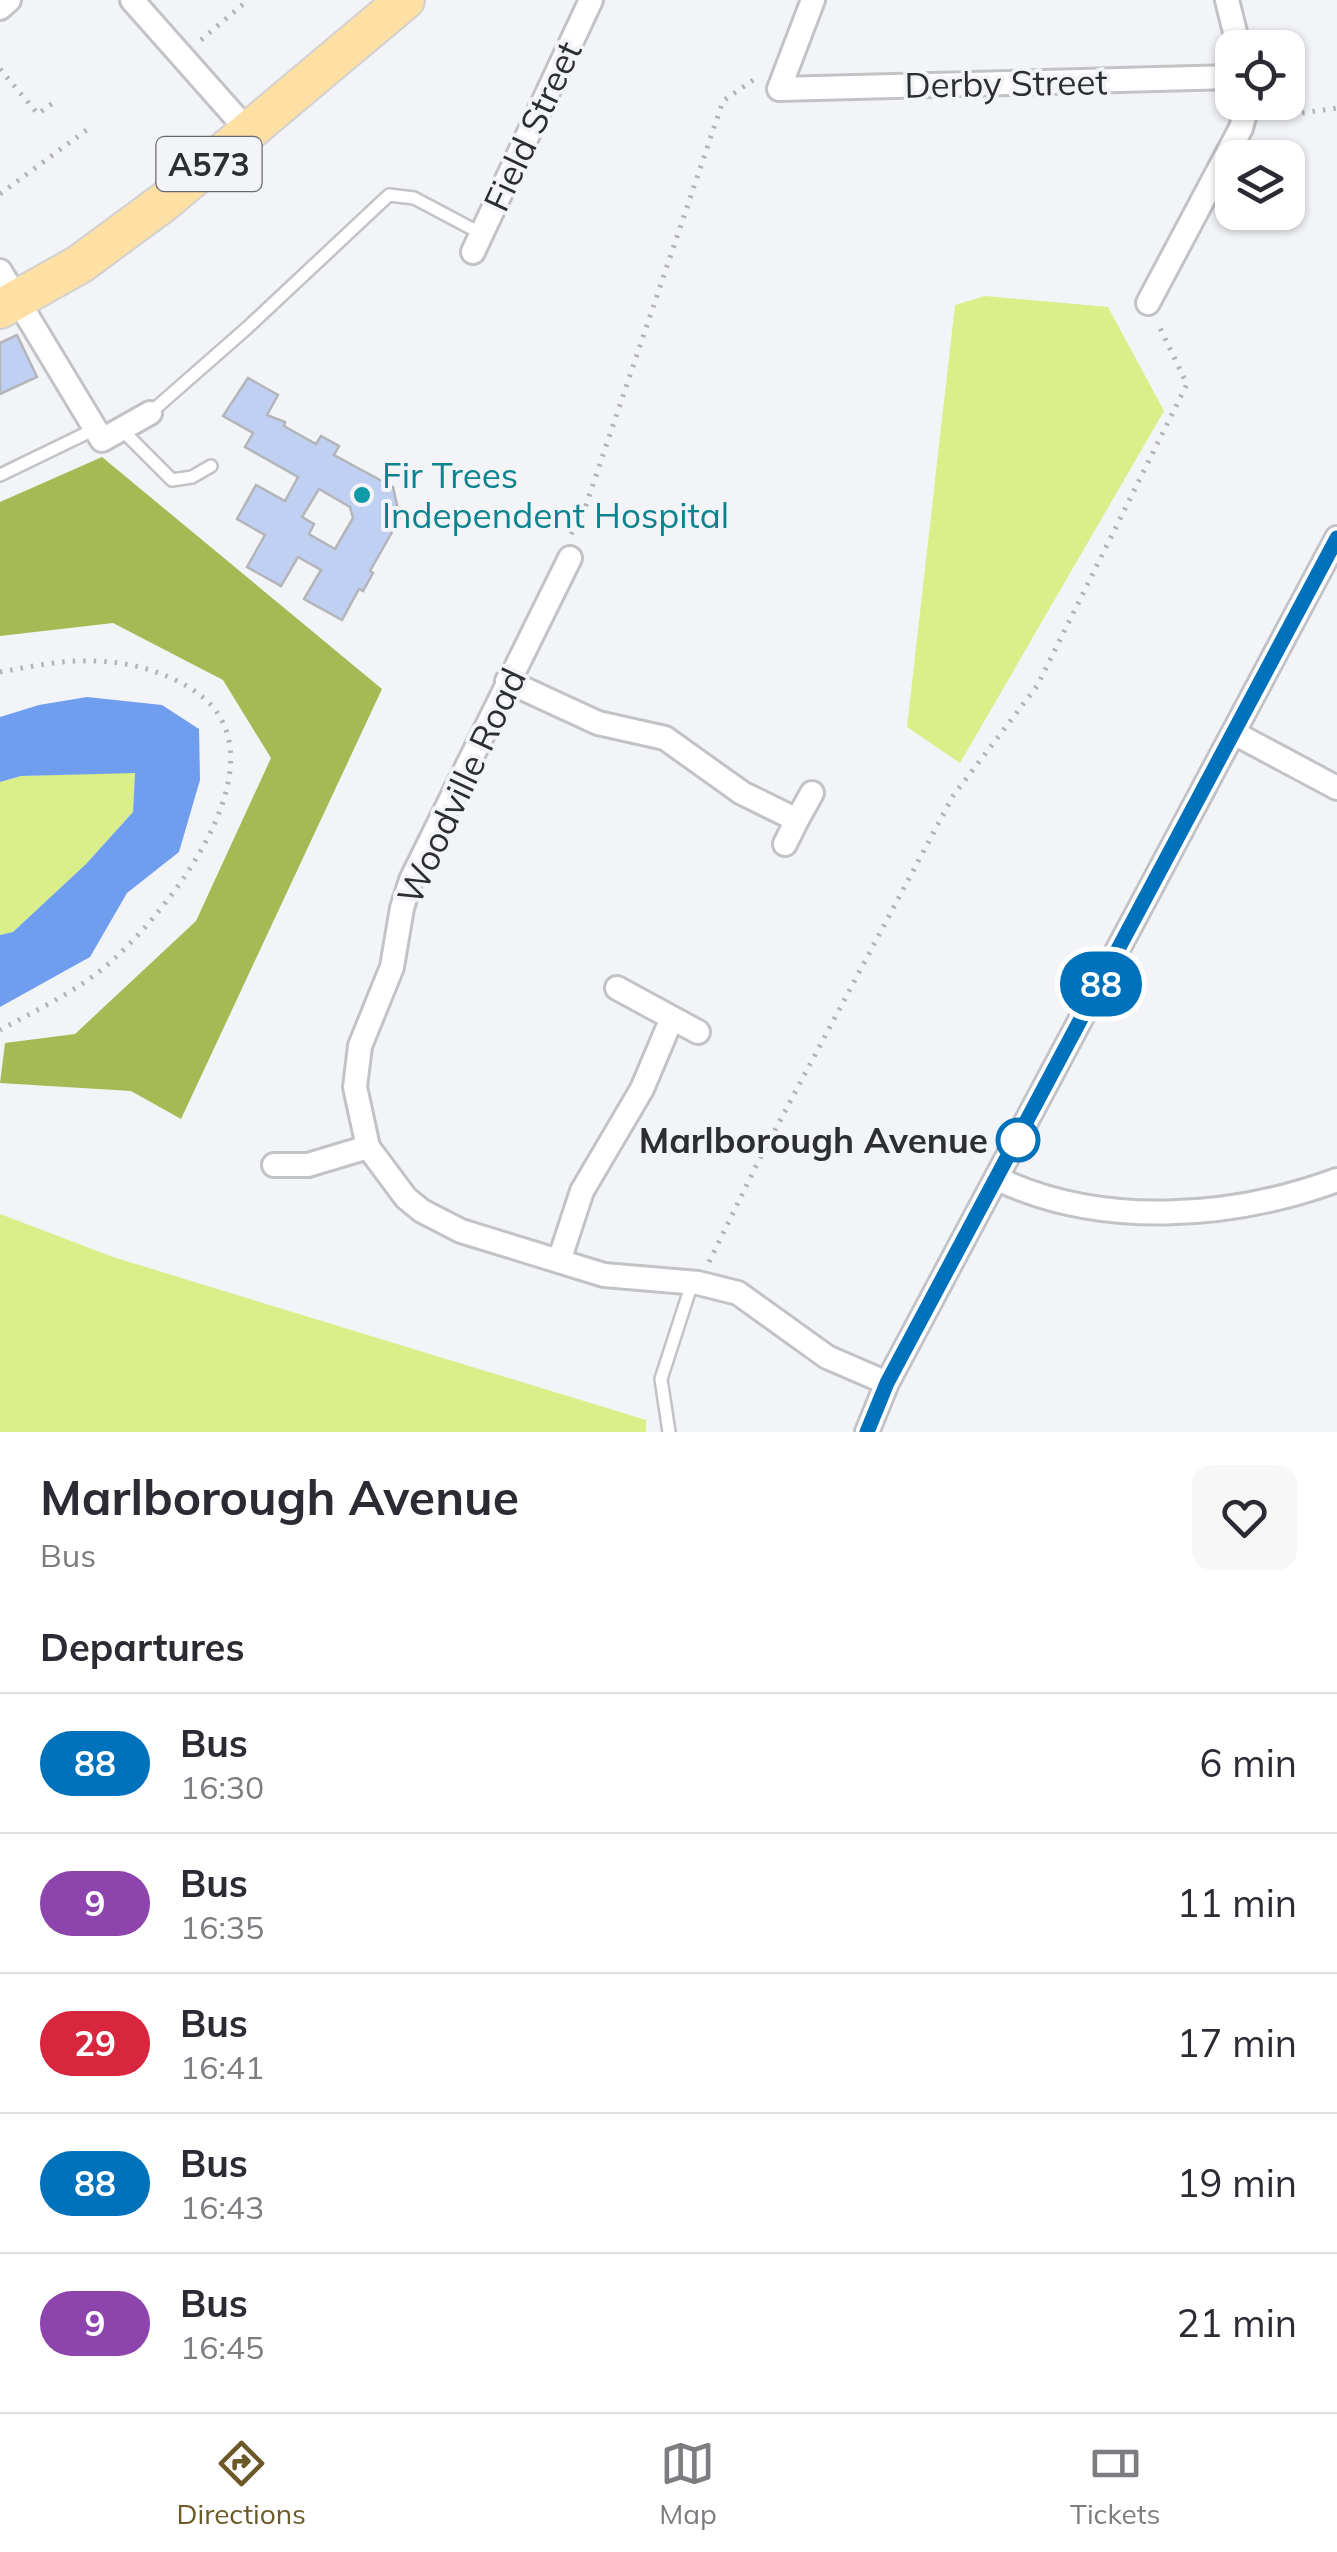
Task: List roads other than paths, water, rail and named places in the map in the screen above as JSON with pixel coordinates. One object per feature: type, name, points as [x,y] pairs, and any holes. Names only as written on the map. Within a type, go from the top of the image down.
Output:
[{"type":"main road","name":"A573","points":[[6,294],[80,264],[164,202],[405,0]]},
{"type":"street","points":[[0,8],[9,0]]},
{"type":"street","points":[[132,0],[248,131]]},
{"type":"street","name":"Field Street","points":[[478,243],[590,0]]},
{"type":"street","name":"Derby Street","points":[[813,0],[779,89],[1215,78]]},
{"type":"street","points":[[1226,0],[1235,30]]},
{"type":"street","points":[[1148,303],[1243,120]]},
{"type":"street","points":[[6,294],[102,440],[150,413]]},
{"type":"street","points":[[867,1432],[887,1383],[1337,538]]},
{"type":"street","name":"Woodville Road","points":[[570,558],[411,880],[392,967],[365,1025],[356,1066],[355,1087],[368,1147],[391,1182],[432,1217],[482,1239],[630,1279],[695,1283],[738,1293],[827,1357],[887,1383]]},
{"type":"street","points":[[507,681],[598,724],[664,738],[742,792],[797,820]]},
{"type":"street","points":[[1234,733],[1337,788]]},
{"type":"street","points":[[785,844],[812,794]]},
{"type":"street","points":[[616,988],[698,1032]]},
{"type":"street","points":[[558,1261],[582,1191],[642,1089],[672,1018]]},
{"type":"street","points":[[274,1166],[308,1165],[368,1147]]},
{"type":"street","points":[[998,1179],[1059,1204],[1128,1211],[1218,1207],[1278,1197],[1337,1180]]},
{"type":"lane","points":[[150,413],[248,328],[389,194],[414,198],[478,243]]},
{"type":"lane","points":[[121,429],[172,480],[192,477],[211,466]]},
{"type":"lane","points":[[0,475],[95,430]]},
{"type":"lane","points":[[669,1432],[661,1378],[695,1283]]},
{"type":"water","points":[[87,697],[162,705],[199,729],[200,780],[179,852],[127,893],[90,957],[0,1007],[0,935],[13,932],[86,864],[133,812],[135,773],[21,776],[0,782],[0,717]]},
{"type":"place","name":"Fir Trees Independent Hospital","points":[[362,495]]},
{"type":"place","name":"Marlborough Avenue","points":[[1018,1140]]}]
